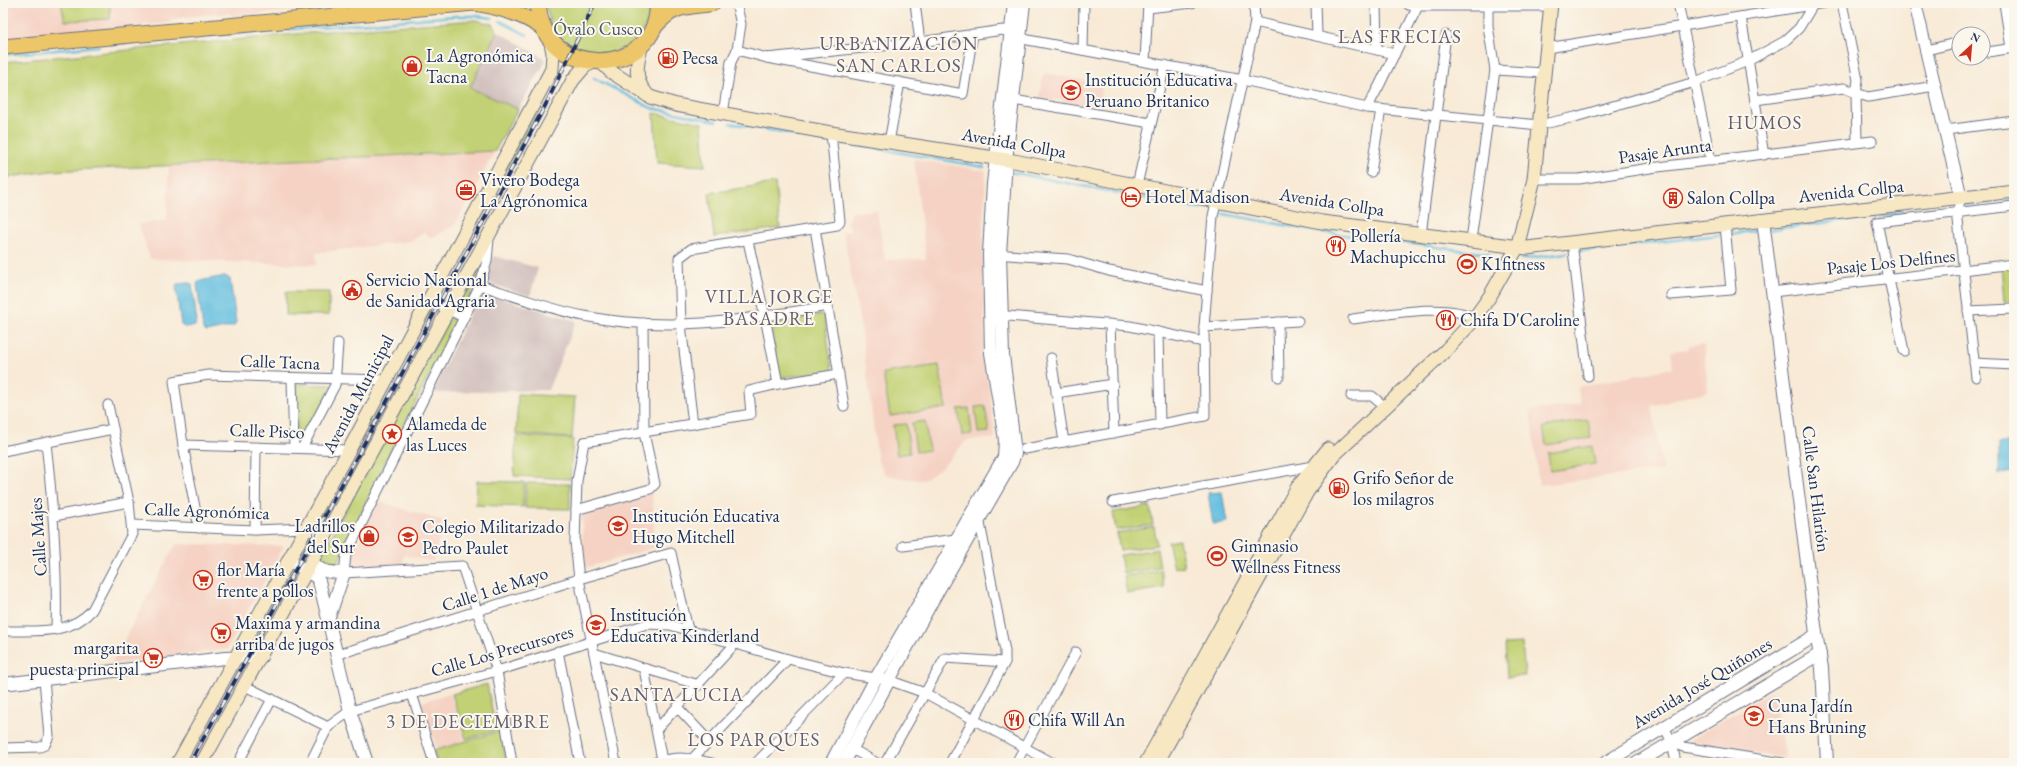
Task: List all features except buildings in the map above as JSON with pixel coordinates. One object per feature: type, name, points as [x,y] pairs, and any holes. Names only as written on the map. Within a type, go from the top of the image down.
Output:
[{"type":"highway","points":[[538,3],[539,13],[547,34],[556,45],[571,56],[598,62],[628,55],[642,43],[652,29],[669,11],[712,3]]},
{"type":"highway","points":[[652,29],[656,19],[658,3]]},
{"type":"main road","points":[[3,47],[474,3],[513,12],[526,18],[547,34]]},
{"type":"main road","points":[[1146,763],[1299,505],[1316,469],[1334,455],[1382,404],[1446,350],[1471,317],[1490,296],[1514,247],[1524,218],[1534,179],[1551,4]]},
{"type":"main road","name":"Avenida Municipal","points":[[178,763],[349,450],[552,69],[553,53],[547,34]]},
{"type":"main road","points":[[642,43],[638,60],[637,76],[643,89],[650,97]]},
{"type":"main road","points":[[202,763],[310,567],[572,80],[585,66],[598,62]]},
{"type":"main road","name":"Avenida Collpa","points":[[598,62],[650,97],[676,105],[831,133],[1001,159],[1217,200],[1322,222],[1471,240],[1514,247],[1725,225],[2008,192]]},
{"type":"main road","points":[[1157,763],[1224,631]]},
{"type":"street","points":[[723,114],[731,62],[737,50],[741,24],[736,3]]},
{"type":"street","points":[[915,3],[920,42]]},
{"type":"street","points":[[1014,3],[1016,34]]},
{"type":"street","points":[[831,763],[882,679],[962,538],[1000,463],[1005,450],[991,353],[995,315],[994,254],[1001,159],[1008,99],[1016,34],[1024,3]]},
{"type":"street","points":[[1083,50],[1084,3]]},
{"type":"street","points":[[1146,61],[1148,6],[1192,3]]},
{"type":"street","points":[[1025,449],[1206,416],[1204,327],[1212,226],[1255,22],[1254,3]]},
{"type":"street","points":[[1316,3],[1318,36]]},
{"type":"street","points":[[1376,3],[1377,50]]},
{"type":"street","points":[[1678,3],[1711,160]]},
{"type":"street","points":[[1547,48],[1825,3]]},
{"type":"street","points":[[1842,3],[1858,80],[1856,93],[1857,142]]},
{"type":"street","points":[[1915,3],[1961,198],[1957,212],[1976,377]]},
{"type":"street","points":[[1991,52],[2013,48],[2004,3]]},
{"type":"street","points":[[1367,108],[1395,54],[1413,5],[1551,4]]},
{"type":"street","points":[[1471,240],[1495,70],[1488,26],[1488,5]]},
{"type":"street","points":[[767,58],[920,42],[1004,30],[1028,40],[1243,80],[1367,108],[1539,125],[1575,117],[1695,82],[1748,61],[1785,41],[1799,28],[1812,5]]},
{"type":"street","points":[[1741,17],[1764,155]]},
{"type":"street","points":[[1255,22],[1395,54]]},
{"type":"street","points":[[737,50],[767,58],[963,94],[973,34]]},
{"type":"street","points":[[1421,235],[1446,35]]},
{"type":"street","points":[[1927,50],[1951,44]]},
{"type":"street","points":[[1138,185],[1165,65]]},
{"type":"street","points":[[1495,70],[1545,73]]},
{"type":"street","points":[[889,142],[900,82]]},
{"type":"street","points":[[1755,100],[1844,88],[1868,97],[1935,86]]},
{"type":"street","points":[[1008,99],[1152,123]]},
{"type":"street","points":[[1371,172],[1381,109]]},
{"type":"street","points":[[1946,130],[2014,121]]},
{"type":"street","points":[[693,424],[681,325],[679,258],[692,249],[748,241],[815,228],[835,226],[840,221],[831,133]]},
{"type":"street","name":"Pasaje Arunta","points":[[1534,179],[1579,179],[1711,160],[1764,155],[1872,141]]},
{"type":"street","points":[[2003,207],[2008,192]]},
{"type":"street","points":[[1904,351],[1877,222],[2014,206]]},
{"type":"street","name":"Calle San Hilarión","points":[[1763,220],[1816,633],[1822,668],[1827,763]]},
{"type":"street","points":[[1671,295],[1731,290],[1725,225]]},
{"type":"street","points":[[815,228],[844,406]]},
{"type":"street","points":[[328,620],[344,573],[346,555],[480,285],[487,261],[489,235]]},
{"type":"street","points":[[748,241],[778,384]]},
{"type":"street","points":[[1572,242],[1588,376]]},
{"type":"street","points":[[994,254],[1068,259],[1109,272],[1207,291]]},
{"type":"street","name":"Pasaje Los Delfines","points":[[1772,292],[2014,264]]},
{"type":"street","points":[[480,285],[584,316],[643,323],[681,325],[765,317],[828,306]]},
{"type":"street","points":[[429,300],[464,318]]},
{"type":"street","points":[[1968,311],[2014,309]]},
{"type":"street","points":[[1353,319],[1449,310],[1471,317]]},
{"type":"street","points":[[995,315],[1130,326],[1204,342]]},
{"type":"street","points":[[903,546],[962,538],[979,518],[1012,462],[1015,453],[995,315]]},
{"type":"street","points":[[1204,327],[1298,321]]},
{"type":"street","points":[[1278,322],[1280,377]]},
{"type":"street","points":[[576,510],[652,488],[654,482],[644,432],[643,323]]},
{"type":"street","points":[[1110,324],[1114,433]]},
{"type":"street","points":[[1158,332],[1160,425]]},
{"type":"street","points":[[298,448],[336,385],[338,343]]},
{"type":"street","points":[[1051,358],[1064,442]]},
{"type":"street","points":[[1974,363],[2014,365]]},
{"type":"street","points":[[616,763],[579,579],[575,542],[577,482],[584,442],[751,414],[749,391],[778,384],[839,374]]},
{"type":"street","name":"Calle Tacna","points":[[183,445],[174,381],[208,375],[292,379],[386,380]]},
{"type":"street","points":[[292,379],[298,448]]},
{"type":"street","points":[[1056,393],[1113,384]]},
{"type":"street","points":[[1351,396],[1372,396],[1382,404]]},
{"type":"street","points":[[108,405],[129,502],[132,525]]},
{"type":"street","points":[[3,451],[113,429]]},
{"type":"street","name":"Calle Majes","points":[[46,443],[54,516],[58,584],[56,630]]},
{"type":"street","points":[[183,445],[200,528]]},
{"type":"street","name":"Calle Pisco","points":[[183,445],[349,450]]},
{"type":"street","points":[[255,530],[256,447]]},
{"type":"street","points":[[1113,502],[1316,469]]},
{"type":"street","points":[[54,516],[129,502]]},
{"type":"street","points":[[950,763],[1004,662],[1005,651],[979,518]]},
{"type":"street","name":"Calle Agronómica","points":[[3,631],[56,630],[76,624],[92,610],[132,534],[132,525],[255,530],[306,528]]},
{"type":"street","points":[[306,528],[325,539]]},
{"type":"street","name":"Calle 1 de Mayo","points":[[336,655],[579,579],[671,553],[674,561],[676,581],[688,630]]},
{"type":"street","points":[[289,560],[317,568],[321,571],[344,573],[462,566],[497,671],[512,763]]},
{"type":"street","points":[[310,567],[319,581],[350,711],[367,763]]},
{"type":"street","name":"Calle Los Precursores","points":[[310,763],[328,727],[350,711],[497,671],[647,624],[662,624],[844,673],[882,679],[925,693],[1053,763]]},
{"type":"street","name":"Avenida José Quiñones","points":[[1604,763],[1813,637],[1816,633]]},
{"type":"street","points":[[657,729],[678,708],[735,644]]},
{"type":"street","points":[[558,651],[580,763]]},
{"type":"street","points":[[1016,763],[1076,652]]},
{"type":"street","points":[[594,653],[699,685]]},
{"type":"street","name":"Avenida José Quiñones","points":[[1638,763],[1820,654]]},
{"type":"street","points":[[3,684],[235,658],[261,657]]},
{"type":"street","points":[[885,763],[945,658],[1004,662]]},
{"type":"street","points":[[693,758],[788,659]]},
{"type":"street","points":[[644,669],[662,760]]},
{"type":"street","points":[[756,763],[844,673]]},
{"type":"street","points":[[3,748],[40,748],[45,745],[49,736],[44,679]]},
{"type":"street","points":[[844,763],[852,749],[882,679]]},
{"type":"street","points":[[245,686],[328,727]]},
{"type":"street","points":[[412,694],[434,763]]},
{"type":"street","points":[[238,763],[272,699]]},
{"type":"street","points":[[678,708],[710,741]]},
{"type":"street","points":[[1664,727],[1672,742],[1676,763]]},
{"type":"street","points":[[1672,742],[1737,759],[1783,763]]},
{"type":"street","points":[[852,749],[877,763]]},
{"type":"street","points":[[653,763],[676,757],[693,758],[712,763]]},
{"type":"shaded area","points":[[3,3],[355,3],[233,17],[227,13],[221,15],[217,13],[173,19],[170,23],[3,40]]},
{"type":"shaded area","points":[[497,31],[544,58],[544,64],[518,109],[470,88]]},
{"type":"shaded area","name":"Institución Educativa Peruano Britanico","points":[[1044,73],[1103,84],[1098,108],[1059,100],[1051,101],[1039,97]]},
{"type":"shaded area","points":[[495,151],[454,226],[431,238],[424,232],[411,241],[316,253],[317,265],[150,259],[139,224],[167,220],[169,166]]},
{"type":"shaded area","points":[[914,159],[986,171],[983,236],[985,352],[995,438],[966,441],[941,468],[926,479],[919,480],[885,474],[878,461],[861,328],[843,232],[850,231],[851,229],[847,222],[851,212],[877,210],[885,260],[926,259]]},
{"type":"shaded area","points":[[494,256],[538,268],[530,296],[485,282]]},
{"type":"shaded area","points":[[480,292],[576,321],[548,390],[432,393]]},
{"type":"shaded area","points":[[1704,344],[1708,391],[1652,406],[1663,470],[1539,485],[1530,411],[1580,404],[1578,387],[1673,368],[1671,351],[1689,349],[1689,345]]},
{"type":"shaded area","name":"Institución Educativa Hugo Mitchell","points":[[652,493],[655,548],[584,568],[582,515]]},
{"type":"shaded area","name":"Colegio Militarizado Pedro Paulet","points":[[377,501],[443,521],[433,562],[404,555],[403,565],[349,569],[347,566]]},
{"type":"shaded area","points":[[176,544],[284,546],[227,649],[111,664]]},
{"type":"shaded area","name":"Cuna Jardín Hans Bruning","points":[[1772,691],[1786,758],[1688,744],[1688,741]]},
{"type":"shaded area","points":[[450,693],[465,741],[437,749],[422,702]]},
{"type":"green space","points":[[61,3],[110,3],[110,19],[65,21]]},
{"type":"green space","name":"Óvalo Cusco","points":[[545,3],[651,3],[646,25],[640,35],[630,45],[604,56],[575,51],[553,32]]},
{"type":"green space","points":[[476,20],[492,24],[497,31],[470,88],[518,109],[495,151],[50,171],[3,178],[3,62],[339,30]]},
{"type":"green space","points":[[543,96],[546,97],[455,265],[453,263]]},
{"type":"green space","points":[[654,113],[702,123],[705,166],[657,163]]},
{"type":"green space","points":[[775,183],[780,228],[714,237],[709,193]]},
{"type":"green space","points":[[2014,264],[2014,302],[2004,302],[2001,265]]},
{"type":"green space","points":[[478,268],[481,270],[464,309],[461,311],[457,304]]},
{"type":"green space","points":[[286,292],[329,292],[329,315],[286,315]]},
{"type":"green space","points":[[428,308],[431,310],[316,527],[312,525]]},
{"type":"green space","points":[[824,314],[832,370],[780,378],[770,324]]},
{"type":"green space","points":[[452,317],[456,319],[456,323],[387,458],[338,562],[330,566],[322,564],[320,558],[450,318]]},
{"type":"green space","points":[[939,365],[946,408],[890,416],[883,373]]},
{"type":"green space","points":[[296,384],[333,385],[301,446],[297,444]]},
{"type":"green space","points":[[518,394],[575,397],[572,438],[516,434]]},
{"type":"green space","points":[[985,406],[989,432],[978,433],[975,407]]},
{"type":"green space","points":[[969,408],[972,434],[962,435],[958,409]]},
{"type":"green space","points":[[1588,420],[1591,438],[1546,445],[1543,427]]},
{"type":"green space","points":[[925,421],[929,450],[916,452],[912,423]]},
{"type":"green space","points":[[906,424],[910,453],[897,455],[893,425]]},
{"type":"green space","points":[[516,436],[573,439],[570,479],[514,476]]},
{"type":"green space","points":[[1592,446],[1595,464],[1550,471],[1548,453]]},
{"type":"green space","points":[[477,481],[524,482],[523,507],[476,505]]},
{"type":"green space","points":[[526,483],[570,484],[570,509],[525,508]]},
{"type":"green space","points":[[1150,506],[1153,525],[1116,530],[1113,512]]},
{"type":"green space","points":[[1154,527],[1157,545],[1120,551],[1117,533]]},
{"type":"green space","points":[[1179,540],[1184,566],[1174,568],[1168,542]]},
{"type":"green space","points":[[1157,549],[1160,567],[1123,573],[1120,555]]},
{"type":"green space","points":[[1161,570],[1164,588],[1127,594],[1124,576]]},
{"type":"green space","points":[[1522,643],[1525,676],[1507,677],[1505,644]]},
{"type":"green space","points":[[487,684],[496,730],[466,739],[452,694]]},
{"type":"green space","points":[[500,731],[507,763],[438,763],[433,751]]},
{"type":"water","points":[[225,276],[230,279],[236,322],[234,326],[206,332],[203,329],[197,284],[199,281]]},
{"type":"water","points":[[177,284],[192,284],[197,322],[195,326],[184,327],[181,325],[176,286]]},
{"type":"water","points":[[1999,443],[2012,443],[2013,472],[1999,474]]},
{"type":"water","points":[[1222,492],[1227,522],[1213,524],[1208,493]]},
{"type":"waterway","points":[[111,44],[456,16],[492,18]]},
{"type":"waterway","points":[[500,21],[527,35]]},
{"type":"waterway","points":[[3,55],[99,46]]},
{"type":"waterway","points":[[594,78],[651,108],[716,121]]},
{"type":"waterway","points":[[730,123],[825,140]]},
{"type":"waterway","points":[[838,142],[984,167]]},
{"type":"waterway","points":[[1010,172],[1201,209]]},
{"type":"waterway","points":[[2007,200],[2014,199]]},
{"type":"waterway","points":[[1963,206],[1997,201]]},
{"type":"waterway","points":[[1767,230],[1949,207]]},
{"type":"waterway","points":[[1224,214],[1322,232],[1489,254]]},
{"type":"waterway","points":[[1579,251],[1754,231]]},
{"type":"waterway","points":[[1522,259],[1567,253]]},
{"type":"railway","points":[[190,763],[383,409],[546,104],[595,3]]},
{"type":"place","name":"Pecsa","points":[[668,58]]},
{"type":"place","name":"La Agronómica Tacna","points":[[412,66]]},
{"type":"place","name":"Institución Educativa Peruano Britanico","points":[[1071,90]]},
{"type":"place","name":"Vivero Bodega La Agrónomica","points":[[466,190]]},
{"type":"place","name":"Hotel Madison","points":[[1131,197]]},
{"type":"place","name":"Salon Collpa","points":[[1673,198]]},
{"type":"place","name":"Pollería Machupicchu","points":[[1336,246]]},
{"type":"place","name":"K1fitness","points":[[1467,264]]},
{"type":"place","name":"Servicio Nacional de Sanidad Agraria","points":[[352,290]]},
{"type":"place","name":"Chifa D'Caroline","points":[[1446,320]]},
{"type":"place","name":"Alameda de las Luces","points":[[392,434]]},
{"type":"place","name":"Grifo Señor de los milagros","points":[[1339,488]]},
{"type":"place","name":"Institución Educativa Hugo Mitchell","points":[[618,526]]},
{"type":"place","name":"Ladrillos del Sur","points":[[369,536]]},
{"type":"place","name":"Colegio Militarizado Pedro Paulet","points":[[408,537]]},
{"type":"place","name":"Gimnasio Wellness Fitness","points":[[1217,556]]},
{"type":"place","name":"flor María frente a pollos","points":[[203,580]]},
{"type":"place","name":"Institución Educativa Kinderland","points":[[596,625]]},
{"type":"place","name":"Maxima y armandina arriba de jugos","points":[[221,633]]},
{"type":"place","name":"margarita puesta principal","points":[[153,658]]},
{"type":"place","name":"Cuna Jardín Hans Bruning","points":[[1754,716]]},
{"type":"place","name":"Chifa Will An","points":[[1014,720]]},
{"type":"district","name":"LAS FRECIAS","points":[[1400,36]]},
{"type":"district","name":"URBANIZACIÓN SAN CARLOS","points":[[899,54]]},
{"type":"district","name":"HUMOS","points":[[1765,122]]},
{"type":"district","name":"VILLA JORGE BASADRE","points":[[769,307]]},
{"type":"district","name":"SANTA LUCIA","points":[[677,694]]},
{"type":"district","name":"3 DE DECIEMBRE","points":[[468,721]]},
{"type":"district","name":"LOS PARQUES","points":[[754,739]]}]
